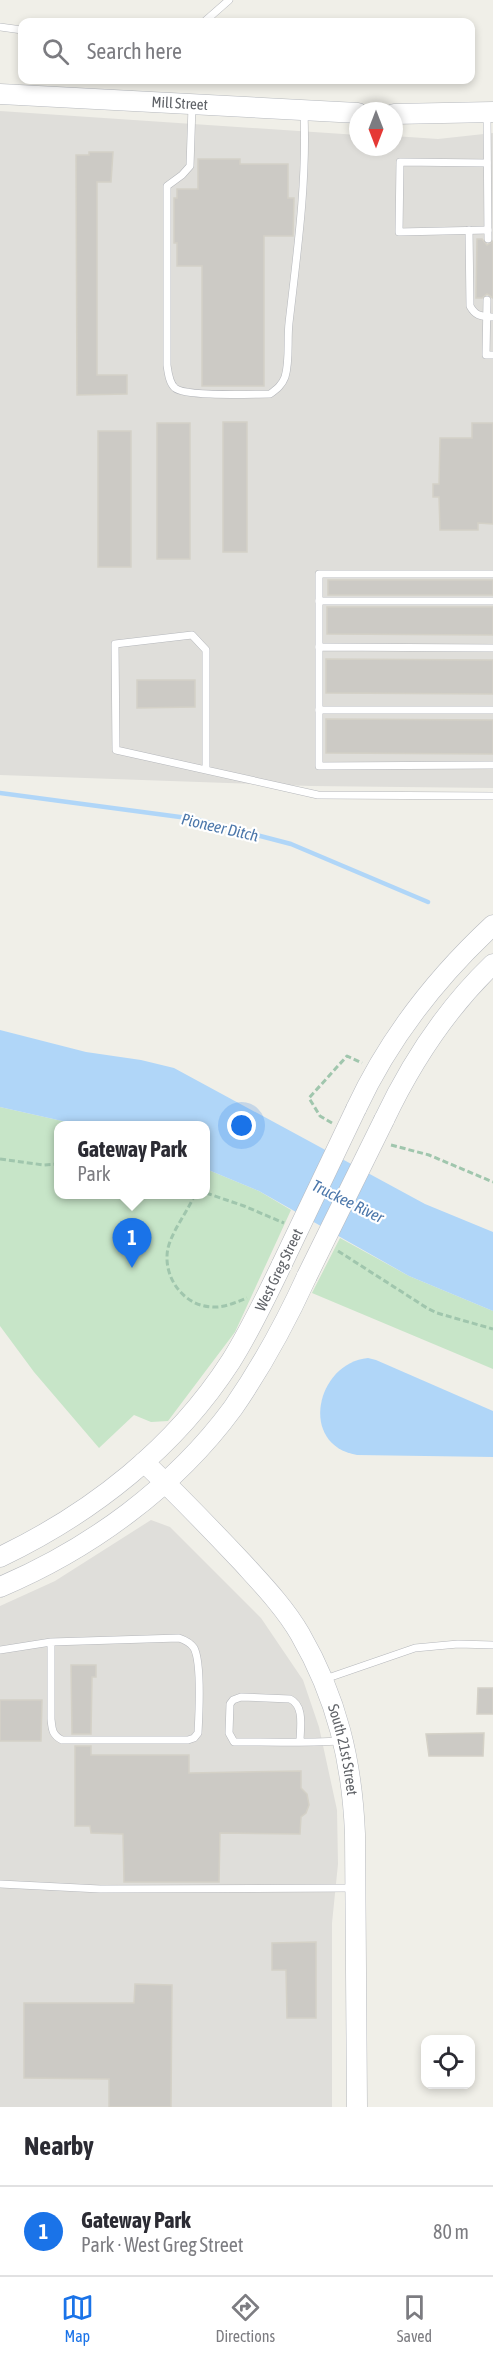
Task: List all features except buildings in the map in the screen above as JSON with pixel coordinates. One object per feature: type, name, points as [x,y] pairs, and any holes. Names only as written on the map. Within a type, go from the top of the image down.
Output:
[{"type":"main road","name":"Mill Street","points":[[0,94],[349,113]]},
{"type":"main road","points":[[403,114],[490,112]]},
{"type":"main road","name":"West Greg Street","points":[[0,1557],[69,1520],[115,1487],[178,1429],[216,1383],[246,1336],[378,1068],[420,1002],[444,973],[493,925]]},
{"type":"main road","name":"West Greg Street","points":[[0,1587],[74,1550],[118,1521],[165,1482],[213,1432],[237,1402],[275,1341],[401,1084],[427,1042],[463,995],[493,964]]},
{"type":"main road","name":"South 21st Street","points":[[144,1462],[221,1540],[282,1608],[299,1632],[323,1680],[344,1741],[353,1796],[357,2107]]},
{"type":"lane","points":[[209,18],[230,0]]},
{"type":"lane","points":[[0,27],[18,29]]},
{"type":"lane","points":[[192,105],[190,166],[167,186],[167,365],[169,377],[175,388],[188,393],[270,394],[279,388],[285,376],[298,261],[305,161],[303,110]]},
{"type":"lane","points":[[488,239],[487,190],[490,173],[487,163],[490,112]]},
{"type":"lane","points":[[487,163],[400,162],[399,232],[488,230]]},
{"type":"lane","points":[[469,231],[470,306],[474,314],[490,317]]},
{"type":"lane","points":[[487,300],[490,317],[486,355],[493,355]]},
{"type":"lane","points":[[493,573],[319,574],[319,766],[493,765]]},
{"type":"lane","points":[[319,601],[493,601]]},
{"type":"lane","points":[[206,769],[206,650],[192,635],[116,644],[116,750],[318,795],[493,796]]},
{"type":"lane","points":[[319,647],[493,648]]},
{"type":"lane","points":[[319,710],[493,710]]},
{"type":"lane","points":[[0,1650],[51,1642],[179,1638],[189,1642],[194,1648],[198,1661],[198,1732],[194,1738],[188,1740],[62,1740],[56,1737],[52,1730],[51,1719],[51,1642]]},
{"type":"lane","points":[[323,1680],[415,1648],[458,1644],[493,1645]]},
{"type":"lane","points":[[300,1742],[300,1707],[295,1701],[241,1698],[233,1700],[230,1704],[229,1733],[234,1742],[300,1742],[344,1741]]},
{"type":"lane","points":[[0,1884],[100,1889],[355,1888]]},
{"type":"path","points":[[406,1149],[429,1155],[493,1182]]},
{"type":"path","points":[[0,1159],[54,1164]]},
{"type":"path","points":[[210,1194],[285,1224]]},
{"type":"path","points":[[193,1199],[172,1238],[168,1252],[168,1270],[174,1285],[194,1302],[211,1307],[226,1306],[252,1296]]},
{"type":"path","points":[[330,1247],[394,1285],[427,1308],[493,1329]]},
{"type":"shaded area","points":[[0,111],[349,134],[349,156],[403,156],[403,137],[438,139],[493,133],[493,788],[311,786],[0,775]]},
{"type":"shaded area","points":[[151,1520],[170,1527],[261,1618],[303,1680],[319,1727],[337,1810],[338,1864],[332,1923],[332,2107],[0,2107],[0,1606],[55,1581]]},
{"type":"green space","points":[[0,1107],[62,1121],[54,1121],[54,1199],[210,1199],[210,1171],[259,1191],[291,1210],[235,1332],[168,1421],[151,1422],[134,1415],[99,1448],[34,1372],[0,1326]]},
{"type":"green space","points":[[340,1238],[409,1276],[493,1311],[493,1369],[312,1293]]},
{"type":"water","name":"Truckee River","points":[[0,1030],[86,1052],[141,1060],[174,1068],[425,1204],[493,1232],[493,1311],[409,1276],[259,1191],[210,1171],[210,1121],[62,1121],[0,1107]]},
{"type":"water","points":[[368,1358],[493,1411],[493,1457],[357,1455],[338,1448],[327,1436],[321,1421],[321,1405],[326,1388],[336,1374],[350,1363]]},
{"type":"waterway","name":"Pioneer Ditch","points":[[0,793],[195,819],[291,844],[428,902]]},
{"type":"place","name":"Gateway Park","points":[[132,1268]]}]
